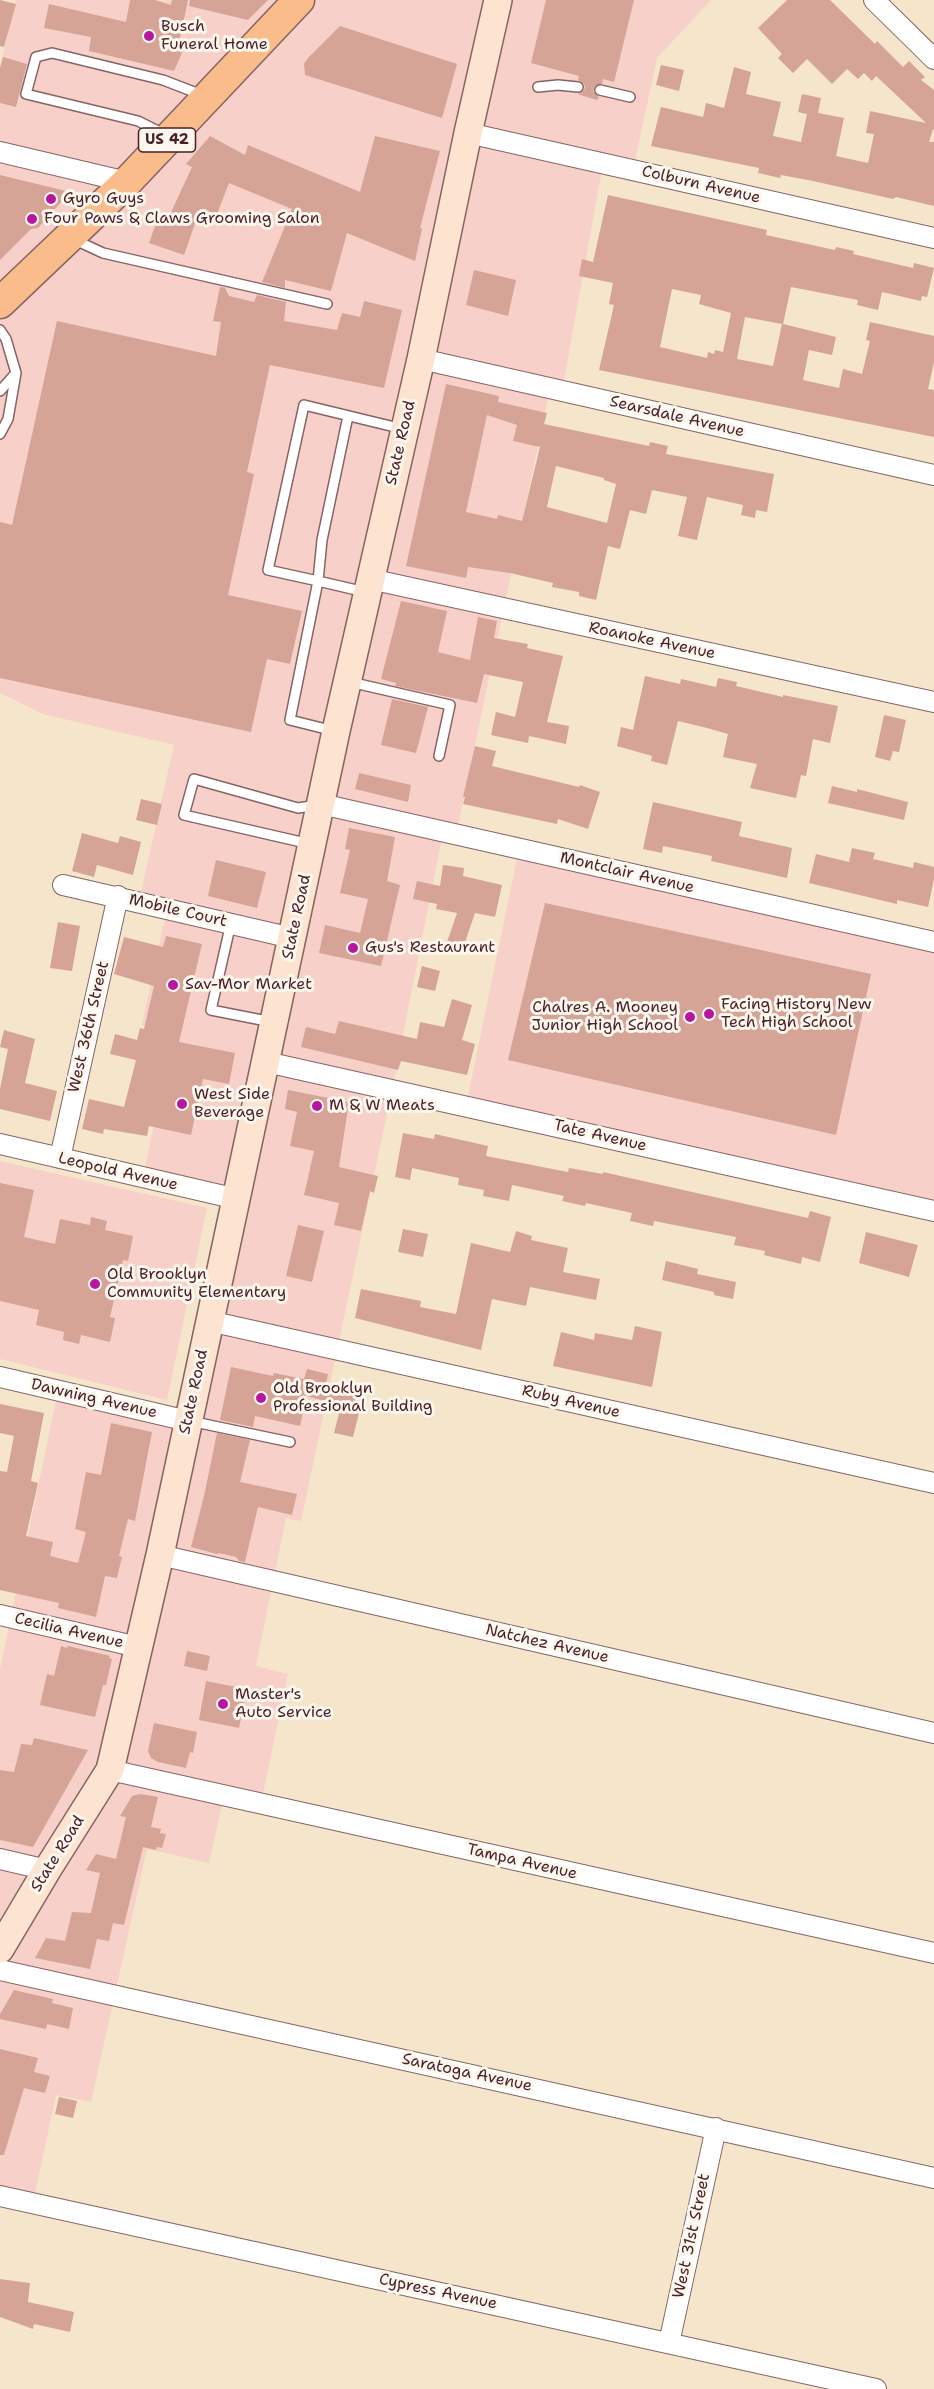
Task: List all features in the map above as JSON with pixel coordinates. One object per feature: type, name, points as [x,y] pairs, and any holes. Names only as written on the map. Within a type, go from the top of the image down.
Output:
[{"type":"main road","name":"US 42","points":[[0,303],[128,182],[300,0]]},
{"type":"main road","name":"State Road","points":[[0,1949],[47,1869],[110,1770],[160,1555],[336,731],[421,359],[498,0]]},
{"type":"street","points":[[874,0],[934,59]]},
{"type":"street","name":"Colburn Avenue","points":[[468,133],[934,237]]},
{"type":"street","points":[[0,152],[128,182]]},
{"type":"street","name":"Searsdale Avenue","points":[[421,359],[934,475]]},
{"type":"street","name":"Roanoke Avenue","points":[[368,586],[934,702]]},
{"type":"street","name":"Montclair Avenue","points":[[321,804],[934,942]]},
{"type":"street","name":"Mobile Court","points":[[63,885],[292,938]]},
{"type":"street","name":"West 36th Street","points":[[60,1158],[118,896]]},
{"type":"street","name":"Tate Avenue","points":[[266,1062],[934,1210]]},
{"type":"street","name":"Leopold Avenue","points":[[0,1144],[237,1199]]},
{"type":"street","name":"Ruby Avenue","points":[[209,1321],[934,1483]]},
{"type":"street","name":"Dawning Avenue","points":[[0,1377],[188,1421]]},
{"type":"street","name":"Natchez Avenue","points":[[160,1555],[934,1733]]},
{"type":"street","name":"Cecilia Avenue","points":[[0,1615],[138,1647]]},
{"type":"street","name":"Tampa Avenue","points":[[110,1770],[934,1953]]},
{"type":"street","points":[[0,1859],[47,1869]]},
{"type":"street","name":"Saratoga Avenue","points":[[0,1970],[934,2178]]},
{"type":"street","name":"West 31st Street","points":[[669,2343],[716,2128]]},
{"type":"street","name":"Cypress Avenue","points":[[0,2196],[876,2389]]},
{"type":"lane","points":[[170,137],[138,121],[26,94],[36,57],[52,53],[164,80],[207,97]]},
{"type":"lane","points":[[538,87],[558,85],[578,87]]},
{"type":"lane","points":[[600,90],[630,97]]},
{"type":"lane","points":[[70,238],[103,253],[327,304]]},
{"type":"lane","points":[[0,330],[6,339],[16,373],[8,419],[0,434]]},
{"type":"lane","points":[[0,391],[16,373]]},
{"type":"lane","points":[[368,586],[318,581],[268,570],[304,405],[404,430]]},
{"type":"lane","points":[[336,731],[290,720],[318,581],[322,540],[348,416]]},
{"type":"lane","points":[[348,681],[450,705],[439,756]]},
{"type":"lane","points":[[312,845],[184,815],[194,779],[298,808],[321,804]]},
{"type":"lane","points":[[231,923],[211,1010],[274,1023]]},
{"type":"lane","points":[[188,1421],[291,1442]]},
{"type":"shaded area","points":[[16,0],[158,0],[166,2],[167,0],[711,0],[657,58],[633,170],[603,164],[562,391],[550,389],[456,835],[443,832],[392,1090],[301,1521],[286,1518],[256,1666],[288,1674],[261,1803],[224,1796],[209,1863],[147,1849],[91,2102],[56,2095],[33,2203],[0,2196],[0,1669],[58,1391],[188,1421],[237,1199],[143,1177],[173,1034],[142,1025],[167,908],[139,901],[174,745],[43,714],[0,693],[0,67]]},
{"type":"shaded area","name":"Facing History New Tech High School","points":[[519,849],[934,942],[934,1211],[466,1106]]},
{"type":"shaded area","name":"Old Brooklyn Community Elementary","points":[[0,1161],[207,1208],[167,1400],[0,1359]]},
{"type":"building","points":[[0,0],[16,4],[4,47],[0,46]]},
{"type":"building","points":[[130,0],[155,0],[171,5],[172,0],[188,0],[180,38],[182,53],[174,71],[89,51],[91,37],[44,28],[49,4],[126,22]]},
{"type":"building","points":[[190,0],[268,0],[248,20],[189,6]]},
{"type":"building","points":[[546,0],[634,0],[614,82],[603,79],[602,84],[595,86],[593,91],[599,97],[597,100],[577,94],[585,88],[584,84],[578,80],[579,76],[531,63]]},
{"type":"building","points":[[787,0],[830,0],[875,44],[877,41],[903,67],[909,61],[925,77],[921,80],[934,90],[934,130],[929,142],[934,142],[934,206],[781,175],[780,178],[758,173],[759,168],[651,146],[661,107],[703,117],[706,103],[724,108],[734,67],[751,72],[746,94],[781,102],[773,136],[801,142],[807,114],[798,112],[802,94],[821,98],[818,113],[844,118],[836,156],[868,163],[874,134],[866,133],[870,111],[926,123],[876,76],[872,81],[864,73],[858,79],[847,69],[832,84],[807,59],[793,73],[778,58],[782,54],[758,28]]},
{"type":"building","points":[[340,26],[457,64],[442,118],[305,75],[304,64],[308,58]]},
{"type":"building","points":[[3,57],[27,64],[16,107],[0,103],[0,68]]},
{"type":"building","points":[[661,65],[684,70],[679,91],[656,85]]},
{"type":"building","points":[[210,136],[245,155],[248,145],[360,192],[375,136],[440,151],[420,228],[422,229],[415,261],[347,233],[331,291],[285,280],[285,288],[262,282],[292,209],[229,183],[217,214],[200,209],[184,255],[149,243],[158,218],[167,221],[192,167],[186,164]]},
{"type":"building","points":[[0,175],[70,192],[38,228],[31,229],[0,260]]},
{"type":"building","points":[[608,195],[767,230],[766,235],[835,250],[836,247],[854,251],[853,254],[913,268],[914,263],[934,268],[927,297],[922,296],[921,301],[882,292],[878,310],[857,305],[858,300],[791,287],[783,324],[836,337],[832,355],[809,350],[803,380],[839,388],[843,369],[862,374],[870,341],[866,340],[870,322],[934,336],[934,362],[928,389],[934,390],[934,437],[599,370],[614,305],[609,304],[613,283],[579,276],[582,259],[593,262]],"holes":[[[672,289],[701,295],[699,304],[731,313],[723,352],[715,350],[714,354],[708,352],[707,358],[660,347]],[[745,317],[782,324],[773,366],[737,359]]]},
{"type":"building","points":[[474,270],[516,280],[508,316],[466,305]]},
{"type":"building","points":[[220,287],[225,288],[229,296],[254,302],[257,295],[286,302],[284,321],[337,330],[342,313],[360,317],[364,301],[402,310],[384,388],[270,365],[247,472],[254,474],[228,595],[302,611],[290,664],[267,659],[251,732],[0,678],[0,522],[12,525],[57,321],[216,356],[221,322],[213,321]]},
{"type":"building","points":[[446,384],[499,396],[498,402],[547,413],[544,424],[649,446],[650,442],[668,446],[666,454],[774,474],[767,512],[756,510],[755,518],[741,515],[743,505],[707,497],[697,540],[678,536],[687,497],[652,490],[646,514],[630,510],[620,549],[608,546],[596,600],[579,596],[579,592],[552,587],[553,583],[510,573],[468,567],[466,578],[406,566]],"holes":[[[487,415],[517,425],[513,441],[540,447],[522,521],[498,515],[497,519],[466,512]],[[556,466],[604,478],[616,484],[607,523],[547,507]]]},
{"type":"building","points":[[401,601],[447,611],[438,652],[470,660],[478,617],[497,621],[494,638],[528,644],[527,648],[563,656],[547,722],[569,726],[566,744],[529,736],[528,743],[491,735],[496,712],[515,717],[523,682],[484,674],[477,703],[395,686],[396,683],[381,679]]},
{"type":"building","points":[[645,676],[680,684],[681,679],[716,687],[718,678],[737,682],[736,686],[783,697],[783,695],[838,706],[830,743],[813,739],[806,776],[801,775],[796,798],[750,788],[757,764],[723,757],[728,734],[707,728],[678,721],[667,765],[651,761],[652,756],[617,746],[621,727],[633,730]]},
{"type":"building","points":[[392,699],[428,707],[416,753],[381,745]]},
{"type":"building","points":[[884,715],[906,720],[899,752],[893,751],[890,761],[875,757]]},
{"type":"building","points":[[475,746],[496,751],[492,766],[579,787],[580,785],[600,792],[588,829],[558,819],[557,824],[463,804]]},
{"type":"building","points":[[359,773],[411,785],[408,802],[355,789]]},
{"type":"building","points":[[832,786],[857,792],[857,789],[908,802],[904,820],[828,803]]},
{"type":"building","points":[[141,799],[162,804],[157,825],[136,820]]},
{"type":"building","points":[[653,802],[742,822],[739,836],[792,848],[787,878],[711,861],[712,856],[663,846],[662,853],[643,849]]},
{"type":"building","points":[[349,828],[395,837],[387,881],[400,885],[381,966],[319,953],[325,925],[360,933],[368,899],[340,893],[350,850],[345,849]]},
{"type":"building","points":[[82,833],[118,843],[120,836],[141,842],[133,875],[97,865],[94,877],[72,871]]},
{"type":"building","points":[[852,848],[875,853],[873,859],[913,868],[914,862],[934,867],[928,907],[897,900],[897,904],[809,883],[816,854],[849,862]]},
{"type":"building","points":[[216,860],[266,872],[257,908],[208,896]]},
{"type":"building","points":[[443,865],[464,868],[463,876],[502,885],[495,917],[475,913],[461,954],[445,948],[457,913],[436,909],[437,904],[413,899],[417,881],[440,886]]},
{"type":"building","name":"Chalres A. Mooney Junior High School","points":[[545,903],[871,974],[836,1135],[508,1060]]},
{"type":"building","points":[[58,922],[80,926],[72,971],[50,968]]},
{"type":"building","points":[[166,936],[202,944],[179,1042],[235,1053],[229,1084],[203,1079],[191,1135],[149,1126],[147,1136],[104,1129],[103,1134],[82,1129],[89,1099],[124,1107],[136,1060],[110,1054],[115,1034],[137,1040],[140,1028],[144,1029],[154,986],[114,974],[124,937],[163,947]]},
{"type":"building","points":[[422,966],[440,971],[435,991],[417,987]]},
{"type":"building","points":[[452,999],[472,1005],[462,1040],[475,1044],[467,1075],[401,1061],[398,1070],[301,1047],[306,1027],[335,1034],[339,1021],[417,1039],[420,1022],[444,1027]]},
{"type":"building","points":[[4,1030],[35,1039],[25,1083],[57,1091],[50,1121],[0,1109],[0,1089],[8,1049],[0,1047]]},
{"type":"building","points":[[288,1090],[349,1102],[339,1167],[378,1176],[374,1193],[370,1191],[361,1231],[334,1225],[339,1203],[304,1195],[314,1151],[290,1146],[297,1112],[285,1109]]},
{"type":"building","points":[[403,1133],[434,1139],[435,1134],[488,1146],[486,1156],[568,1172],[569,1168],[603,1174],[603,1172],[808,1218],[810,1211],[831,1217],[820,1262],[802,1257],[801,1264],[764,1255],[765,1251],[734,1245],[736,1237],[654,1221],[653,1226],[630,1221],[632,1213],[586,1203],[585,1206],[562,1201],[564,1196],[512,1185],[509,1201],[483,1196],[484,1190],[458,1185],[459,1178],[412,1168],[410,1180],[395,1177]]},
{"type":"building","points":[[0,1183],[34,1190],[24,1237],[55,1244],[60,1219],[90,1225],[91,1217],[107,1221],[105,1230],[133,1236],[128,1261],[123,1260],[110,1317],[115,1318],[110,1342],[81,1335],[79,1344],[63,1340],[64,1332],[36,1325],[39,1310],[0,1301]]},
{"type":"building","points":[[298,1225],[324,1231],[312,1282],[286,1276]]},
{"type":"building","points":[[403,1229],[428,1234],[423,1257],[398,1252]]},
{"type":"building","points":[[516,1231],[532,1236],[531,1240],[568,1248],[563,1272],[600,1279],[596,1300],[530,1287],[526,1306],[492,1299],[481,1350],[355,1318],[361,1289],[421,1301],[420,1307],[456,1314],[471,1243],[510,1252]]},
{"type":"building","points":[[866,1232],[918,1245],[909,1277],[859,1263]]},
{"type":"building","points":[[666,1261],[698,1269],[697,1274],[736,1282],[733,1299],[714,1295],[714,1292],[662,1280]]},
{"type":"building","points":[[635,1326],[662,1332],[652,1387],[553,1366],[561,1332],[594,1340],[595,1333],[632,1340]]},
{"type":"building","points":[[231,1367],[273,1376],[274,1373],[304,1379],[307,1369],[328,1374],[326,1384],[364,1393],[353,1437],[334,1433],[341,1405],[306,1396],[300,1426],[255,1416],[253,1427],[220,1420]]},
{"type":"building","points":[[0,1404],[44,1413],[31,1481],[38,1483],[26,1536],[53,1542],[50,1556],[78,1563],[86,1532],[75,1529],[86,1472],[101,1475],[111,1423],[152,1432],[135,1521],[128,1519],[119,1556],[122,1557],[117,1578],[105,1576],[96,1617],[58,1608],[59,1603],[0,1590],[0,1471],[7,1472],[14,1436],[0,1433]]},
{"type":"building","points":[[217,1433],[250,1440],[240,1482],[297,1494],[292,1515],[258,1507],[245,1562],[239,1561],[236,1557],[191,1547]]},
{"type":"building","points":[[61,1646],[110,1656],[109,1658],[112,1659],[95,1717],[40,1705],[47,1674],[54,1676]]},
{"type":"building","points":[[187,1651],[210,1656],[207,1671],[184,1666]]},
{"type":"building","name":"Master's Auto Service","points":[[206,1681],[247,1689],[239,1728],[199,1720]]},
{"type":"building","points":[[154,1723],[197,1732],[193,1753],[190,1752],[186,1768],[158,1762],[151,1758],[148,1751]]},
{"type":"building","points":[[34,1738],[88,1750],[33,1847],[0,1840],[0,1770],[14,1772],[21,1744],[32,1745]]},
{"type":"building","points":[[140,1794],[158,1797],[151,1827],[161,1829],[160,1833],[166,1834],[162,1848],[157,1847],[156,1850],[143,1847],[124,1925],[113,1923],[109,1941],[97,1939],[90,1969],[35,1958],[46,1938],[65,1941],[72,1912],[91,1913],[100,1873],[86,1870],[96,1854],[116,1859],[126,1817],[120,1816],[132,1796]]},
{"type":"building","points":[[14,1990],[53,1999],[52,2003],[73,2008],[69,2029],[47,2024],[46,2029],[0,2019],[0,2014]]},
{"type":"building","points":[[0,2049],[38,2058],[34,2072],[50,2076],[45,2093],[24,2088],[4,2155],[0,2155]]},
{"type":"building","points":[[59,2097],[77,2101],[73,2118],[55,2114]]},
{"type":"building","points":[[0,2279],[30,2283],[28,2302],[74,2312],[70,2332],[34,2324],[33,2329],[0,2317]]},
{"type":"place","name":"Busch Funeral Home","points":[[149,36]]},
{"type":"place","name":"Gyro Guys","points":[[51,199]]},
{"type":"place","name":"Four Paws & Claws Grooming Salon","points":[[32,219]]},
{"type":"place","name":"Gus's Restaurant","points":[[353,948]]},
{"type":"place","name":"Sav-Mor Market","points":[[173,985]]},
{"type":"place","name":"Facing History New Tech High School","points":[[709,1014]]},
{"type":"place","name":"Chalres A. Mooney Junior High School","points":[[690,1017]]},
{"type":"place","name":"West Side Beverage","points":[[182,1104]]},
{"type":"place","name":"M & W Meats","points":[[317,1106]]},
{"type":"place","name":"Old Brooklyn Community Elementary","points":[[95,1284]]},
{"type":"place","name":"Old Brooklyn Professional Building","points":[[261,1398]]},
{"type":"place","name":"Master's Auto Service","points":[[223,1704]]}]
